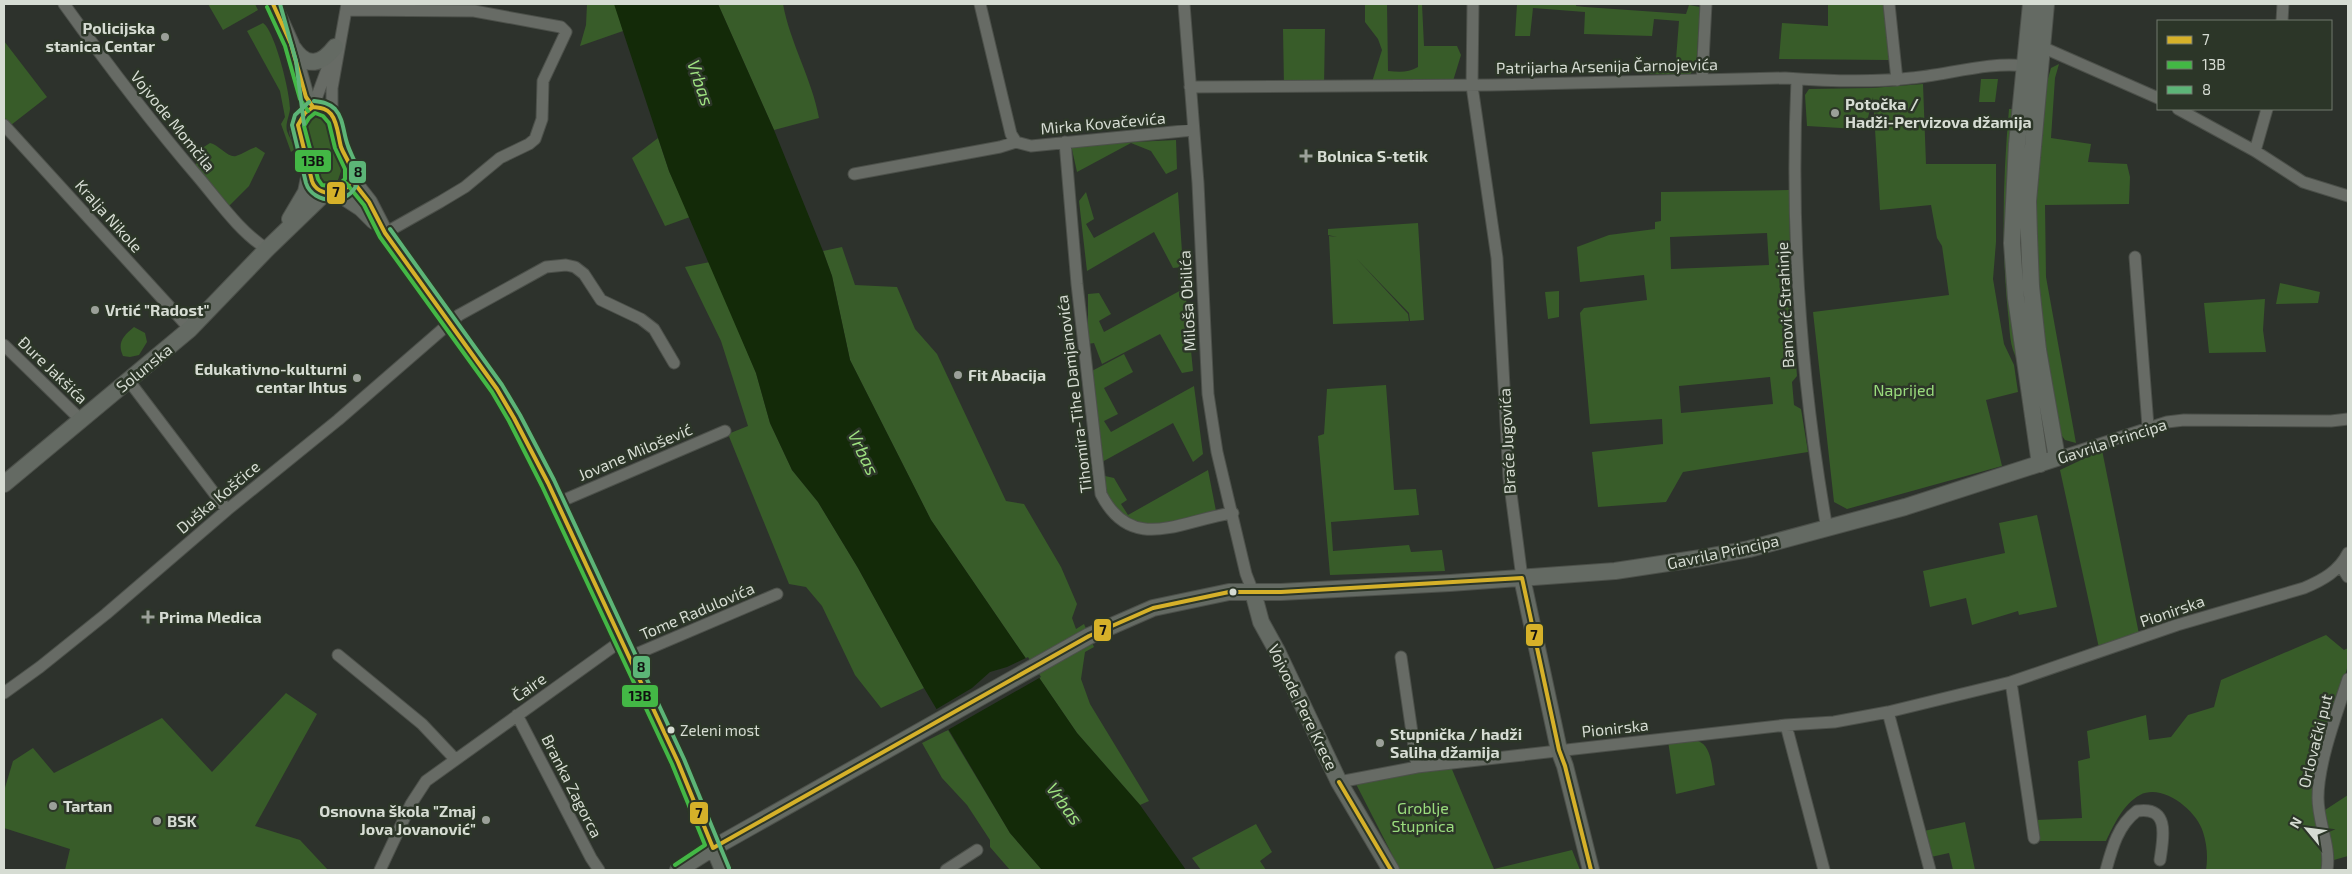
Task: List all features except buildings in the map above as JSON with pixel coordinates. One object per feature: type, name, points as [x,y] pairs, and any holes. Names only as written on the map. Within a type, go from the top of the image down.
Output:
[{"type":"main road","points":[[273,4],[288,39],[306,97],[313,107],[327,110],[338,126],[341,145],[350,166],[351,179],[370,202],[384,231],[497,389],[525,438],[557,502],[678,762],[723,870]]},
{"type":"main road","points":[[2032,4],[2013,197],[2012,243],[2016,298],[2040,464]]},
{"type":"main road","points":[[2046,4],[2028,203],[2031,286],[2038,350],[2057,458]]},
{"type":"main road","points":[[288,39],[301,59],[311,62],[323,60],[335,47]]},
{"type":"main road","points":[[288,39],[297,103],[298,135],[308,158],[314,188],[361,208],[384,231]]},
{"type":"main road","points":[[298,124],[304,113],[313,107]]},
{"type":"main road","name":"Solunska","points":[[271,245],[302,200],[309,183],[310,171]]},
{"type":"main road","name":"Solunska","points":[[4,484],[190,329],[271,245],[351,179]]},
{"type":"main road","name":"Gavrila Principa","points":[[678,870],[713,848],[1089,636],[1136,614],[1163,605],[1229,592],[1450,584],[1657,565],[1749,549],[1827,529],[1932,500],[2057,458]]},
{"type":"main road","name":"Braće Jugovića","points":[[1522,578],[1558,750],[1564,766],[1591,870]]},
{"type":"main road","name":"Vojvode Pere Krece","points":[[1253,592],[1261,622],[1277,651],[1339,782],[1392,870]]},
{"type":"street","name":"Vojvode Momčila","points":[[64,4],[104,60],[164,137],[244,230],[271,245]]},
{"type":"street","points":[[496,4],[499,15]]},
{"type":"street","points":[[980,4],[1011,134],[1016,142]]},
{"type":"street","name":"Miloša Obilića","points":[[1184,4],[1208,394],[1217,452],[1246,574],[1253,592]]},
{"type":"street","name":"Braće Jugovića","points":[[1473,4],[1472,86],[1497,258],[1510,498],[1522,578]]},
{"type":"street","points":[[1702,80],[1706,4]]},
{"type":"street","points":[[1889,4],[1897,80]]},
{"type":"street","points":[[2282,20],[2283,4]]},
{"type":"street","points":[[313,107],[335,47],[347,7],[474,11],[561,28],[566,34],[543,80],[542,119],[534,139],[500,158],[465,186],[440,202],[384,231]]},
{"type":"street","points":[[332,116],[332,88],[342,24]]},
{"type":"street","points":[[2042,48],[2157,98]]},
{"type":"street","points":[[2038,84],[2044,66],[2051,59],[2067,58]]},
{"type":"street","name":"Patrijarha Arsenija Čarnojevića","points":[[1190,87],[1472,86],[1797,79],[1897,80],[2002,65],[2025,66]]},
{"type":"street","name":"Banović Strahinje","points":[[1797,79],[1797,247],[1806,391],[1827,529]]},
{"type":"street","points":[[2180,110],[2255,150],[2304,182],[2348,196]]},
{"type":"street","points":[[2255,150],[2267,110]]},
{"type":"street","name":"Kralja Nikole","points":[[4,125],[190,329]]},
{"type":"street","name":"Mirka Kovačevića","points":[[854,174],[1000,147],[1016,142],[1031,146],[1193,130]]},
{"type":"street","name":"Tihomira-Tihe Damjanovića","points":[[1065,142],[1077,284],[1101,494],[1108,508],[1122,522],[1135,528],[1148,530],[1161,530],[1232,514]]},
{"type":"street","points":[[2135,257],[2148,426]]},
{"type":"street","name":"Duška Koščice","points":[[4,693],[76,638],[227,510],[338,420],[459,315],[546,267],[566,265],[575,267],[584,274],[601,300],[648,323],[660,335],[674,363]]},
{"type":"street","name":"Đure Jakšića","points":[[4,345],[80,419]]},
{"type":"street","points":[[128,382],[227,510]]},
{"type":"street","name":"Gavrila Principa","points":[[2057,458],[2148,426],[2184,420],[2331,422],[2348,420]]},
{"type":"street","name":"Jovane Milošević","points":[[557,502],[725,431]]},
{"type":"street","points":[[2348,552],[2341,566],[2348,577]]},
{"type":"street","name":"Pionirska","points":[[1339,782],[1417,767],[1786,725],[1834,722],[1888,712],[2010,682],[2177,625],[2304,588],[2321,580],[2341,566]]},
{"type":"street","name":"Tome Radulovića","points":[[629,657],[777,594]]},
{"type":"street","name":"Čaire","points":[[380,870],[418,790],[426,781],[454,759],[621,641]]},
{"type":"street","points":[[338,655],[422,724],[454,759]]},
{"type":"street","points":[[1402,657],[1417,767]]},
{"type":"street","name":"Orlovački put","points":[[2328,869],[2329,855],[2322,828],[2318,789],[2338,709],[2348,679]]},
{"type":"street","points":[[2010,682],[2034,838]]},
{"type":"street","points":[[1888,712],[1930,870]]},
{"type":"street","name":"Branka Zagorca","points":[[517,715],[599,870]]},
{"type":"street","points":[[1786,725],[1824,870]]},
{"type":"street","points":[[2106,870],[2124,823],[2137,811],[2149,811],[2159,816],[2162,822],[2164,828],[2160,860]]},
{"type":"street","points":[[946,870],[977,850]]},
{"type":"green space","points":[[208,4],[255,4],[258,10],[223,30]]},
{"type":"green space","points":[[587,4],[615,4],[623,31],[580,46],[586,25]]},
{"type":"green space","points":[[718,4],[783,4],[819,118],[774,130]]},
{"type":"green space","points":[[1365,4],[1387,4],[1388,71],[1400,72],[1418,67],[1418,4],[1422,4],[1424,46],[1457,46],[1461,55],[1453,81],[1372,82],[1382,50],[1378,39],[1365,22]]},
{"type":"green space","points":[[1517,4],[1576,4],[1576,6],[1585,7],[1686,14],[1689,5],[1700,7],[1696,69],[1689,75],[1649,74],[1650,71],[1675,72],[1679,21],[1654,19],[1652,36],[1584,34],[1585,12],[1533,8],[1530,36],[1515,36]]},
{"type":"green space","points":[[1828,4],[1887,4],[1890,60],[1779,59],[1782,23],[1828,26]]},
{"type":"green space","points":[[263,23],[268,28],[277,49],[287,89],[290,108],[287,128],[295,149],[291,152],[281,124],[285,117],[280,91],[247,31]]},
{"type":"green space","points":[[1283,29],[1325,29],[1324,86],[1284,87]]},
{"type":"green space","points":[[4,41],[47,97],[11,125],[4,117]]},
{"type":"green space","points":[[2059,64],[2055,78],[2051,138],[2091,144],[2088,162],[2127,164],[2130,177],[2129,204],[2045,205],[2046,277],[2076,443],[2065,440],[2059,432],[2041,310],[2036,250],[2037,176],[2042,122],[2047,82],[2051,68]]},
{"type":"green space","points":[[1981,79],[1998,79],[1995,102],[1979,102]]},
{"type":"green space","name":"Naprijed","points":[[1923,84],[1926,164],[1996,164],[1996,242],[1993,279],[2004,344],[2014,365],[2018,392],[1986,400],[2002,466],[1847,509],[1834,502],[1813,312],[1949,295],[1942,246],[1937,238],[1931,205],[1880,210],[1873,97],[1865,130],[1807,126],[1805,95],[1809,89],[1872,88]]},
{"type":"green space","points":[[2009,109],[2012,109],[2018,361],[2010,338],[2004,262],[2004,186]]},
{"type":"green space","points":[[319,114],[328,120],[333,147],[341,171],[338,180],[332,183],[322,181],[318,172],[316,152],[306,130],[306,124],[312,116]]},
{"type":"green space","points":[[658,138],[669,171],[690,217],[665,226],[632,158]]},
{"type":"green space","points":[[1176,140],[1177,169],[1166,174],[1151,151],[1131,143],[1077,172],[1071,145]]},
{"type":"green space","points":[[210,143],[233,156],[256,147],[265,153],[249,186],[229,206],[195,165],[201,157],[196,152]]},
{"type":"green space","points":[[1789,190],[1791,298],[1797,376],[1792,382],[1794,405],[1801,409],[1808,452],[1683,472],[1666,502],[1598,507],[1592,452],[1663,444],[1662,419],[1590,424],[1580,313],[1584,308],[1647,300],[1644,275],[1580,282],[1577,247],[1609,235],[1655,229],[1655,222],[1661,221],[1661,192]],"holes":[[[1767,233],[1769,265],[1671,269],[1670,237]],[[1770,377],[1773,404],[1681,413],[1679,386]]]},
{"type":"green space","points":[[1086,192],[1094,219],[1086,224],[1094,238],[1178,192],[1183,267],[1173,268],[1154,232],[1087,271],[1079,201]]},
{"type":"green space","points":[[1418,223],[1424,320],[1410,321],[1409,313],[1356,258],[1408,314],[1409,321],[1333,324],[1329,236],[1337,237],[1328,235],[1328,229]]},
{"type":"green space","points":[[842,247],[855,285],[897,287],[915,329],[937,354],[1006,501],[1024,504],[1061,567],[1077,604],[1072,618],[1076,629],[1084,624],[1094,647],[1085,652],[1081,679],[1090,704],[1149,801],[1140,805],[1077,733],[931,520],[850,360],[832,276],[823,251]]},
{"type":"green space","points":[[710,262],[756,373],[770,423],[792,470],[818,502],[858,568],[924,688],[881,708],[855,675],[822,606],[806,587],[789,584],[728,434],[748,426],[721,341],[685,267]]},
{"type":"green space","points":[[2280,283],[2320,292],[2318,303],[2276,304]]},
{"type":"green space","points":[[1185,288],[1193,371],[1182,373],[1160,334],[1102,364],[1094,343],[1088,344],[1088,294],[1099,293],[1111,314],[1099,321],[1104,332]]},
{"type":"green space","points":[[1559,291],[1559,317],[1548,319],[1545,292]]},
{"type":"green space","points":[[2265,299],[2263,330],[2266,352],[2209,353],[2204,303]]},
{"type":"green space","points":[[134,327],[145,333],[147,342],[139,355],[123,356],[121,351],[122,340]]},
{"type":"green space","points":[[1124,354],[1133,372],[1104,388],[1118,414],[1104,421],[1111,432],[1194,386],[1203,454],[1193,462],[1173,423],[1102,462],[1098,420],[1090,372]]},
{"type":"green space","points":[[1386,385],[1394,490],[1416,489],[1419,515],[1331,522],[1333,551],[1409,545],[1411,552],[1442,550],[1445,571],[1330,575],[1318,436],[1324,434],[1327,389]]},
{"type":"green space","points":[[2102,450],[2139,634],[2099,648],[2060,470]]},
{"type":"green space","points":[[1208,470],[1216,511],[1171,523],[1147,525],[1136,523],[1126,518],[1112,504],[1105,489],[1105,476],[1114,478],[1127,500],[1121,504],[1128,515]]},
{"type":"green space","points":[[2037,515],[2057,607],[2019,615],[2018,611],[1972,625],[1966,598],[1930,607],[1923,571],[2005,553],[1999,523]]},
{"type":"green space","points":[[2326,635],[2344,650],[2348,648],[2348,665],[2315,781],[2313,808],[2325,810],[2348,795],[2348,856],[2323,863],[2322,870],[2206,870],[2207,856],[2200,824],[2178,801],[2159,793],[2149,792],[2140,795],[2129,804],[2120,815],[2106,841],[2040,841],[2036,820],[2082,818],[2078,761],[2090,758],[2087,731],[2146,715],[2149,740],[2171,737],[2188,715],[2214,707],[2221,680]]},
{"type":"green space","points":[[286,693],[317,714],[255,826],[300,840],[328,870],[65,870],[70,849],[4,828],[4,791],[13,761],[33,748],[54,773],[162,718],[212,772]]},
{"type":"green space","points":[[948,730],[1010,833],[1042,870],[1010,870],[990,847],[990,840],[967,805],[942,778],[922,743]]},
{"type":"green space","points":[[1698,738],[1698,741],[1707,748],[1715,785],[1676,794],[1668,741]]},
{"type":"green space","name":"Groblje Stupnica","points":[[1451,767],[1494,869],[1572,850],[1580,870],[1400,870],[1355,782]]},
{"type":"green space","points":[[1965,822],[1975,870],[1953,870],[1949,853],[1931,857],[1924,831]]},
{"type":"green space","points":[[1256,824],[1272,852],[1260,861],[1266,870],[1201,870],[1192,858]]},
{"type":"water","name":"Vrbas","points":[[614,4],[718,4],[774,130],[823,251],[832,276],[850,360],[931,520],[1077,733],[1140,805],[1186,870],[1042,870],[1010,833],[924,688],[858,568],[818,502],[792,470],[770,423],[756,373],[669,171]]},
{"type":"pier","points":[[1028,657],[1041,677],[946,731],[935,710],[972,688],[990,672],[1007,667]]},
{"type":"transit line","name":"7","points":[[273,4],[291,44],[306,97],[313,107]]},
{"type":"transit line","name":"8","points":[[280,4],[296,61],[304,124]]},
{"type":"transit line","name":"13B","points":[[267,7],[285,46],[300,99],[308,111]]},
{"type":"transit line","name":"8","points":[[309,102],[295,115],[292,125],[306,183],[316,196],[323,199],[340,199],[353,191],[358,178],[357,168],[338,113],[328,104],[314,101]]},
{"type":"transit line","name":"7","points":[[313,107],[325,109],[333,118],[341,147],[351,169],[351,179],[348,186],[337,192],[331,193],[319,190],[312,181],[298,125],[305,113],[313,107]]},
{"type":"transit line","name":"13B","points":[[315,113],[323,116],[329,123],[335,148],[345,169],[345,179],[336,187],[322,185],[318,179],[304,126],[315,113]]},
{"type":"transit line","name":"7","points":[[351,179],[369,202],[385,233],[497,389],[514,418],[548,483],[678,762],[713,848],[1089,636],[1153,608],[1229,592],[1281,592],[1522,578],[1559,750],[1565,766],[1591,870]]},
{"type":"transit line","name":"13B","points":[[346,183],[364,205],[380,237],[492,392],[542,486],[672,764],[705,845],[675,865]]},
{"type":"transit line","name":"8","points":[[390,229],[502,385],[520,415],[554,480],[684,759],[729,868]]},
{"type":"transit line","name":"7","points":[[1339,782],[1391,870]]},
{"type":"place","name":"Policijska stanica Centar","points":[[165,37]]},
{"type":"place","name":"Potočka / Hadži-Pervizova džamija","points":[[1835,113]]},
{"type":"place","name":"Bolnica S-tetik","points":[[1306,156]]},
{"type":"place","name":"Vrtić \"Radost\"","points":[[95,310]]},
{"type":"place","name":"Fit Abacija","points":[[958,375]]},
{"type":"place","name":"Edukativno-kulturni centar Ihtus","points":[[357,378]]},
{"type":"place","name":"Prima Medica","points":[[148,617]]},
{"type":"place","name":"Zeleni most","points":[[671,730]]},
{"type":"place","name":"Stupnička / hadži Saliha džamija","points":[[1380,743]]},
{"type":"place","name":"Tartan","points":[[53,806]]},
{"type":"place","name":"Osnovna škola \"Zmaj Jova Jovanović\"","points":[[486,820]]},
{"type":"place","name":"BSK","points":[[157,821]]}]
